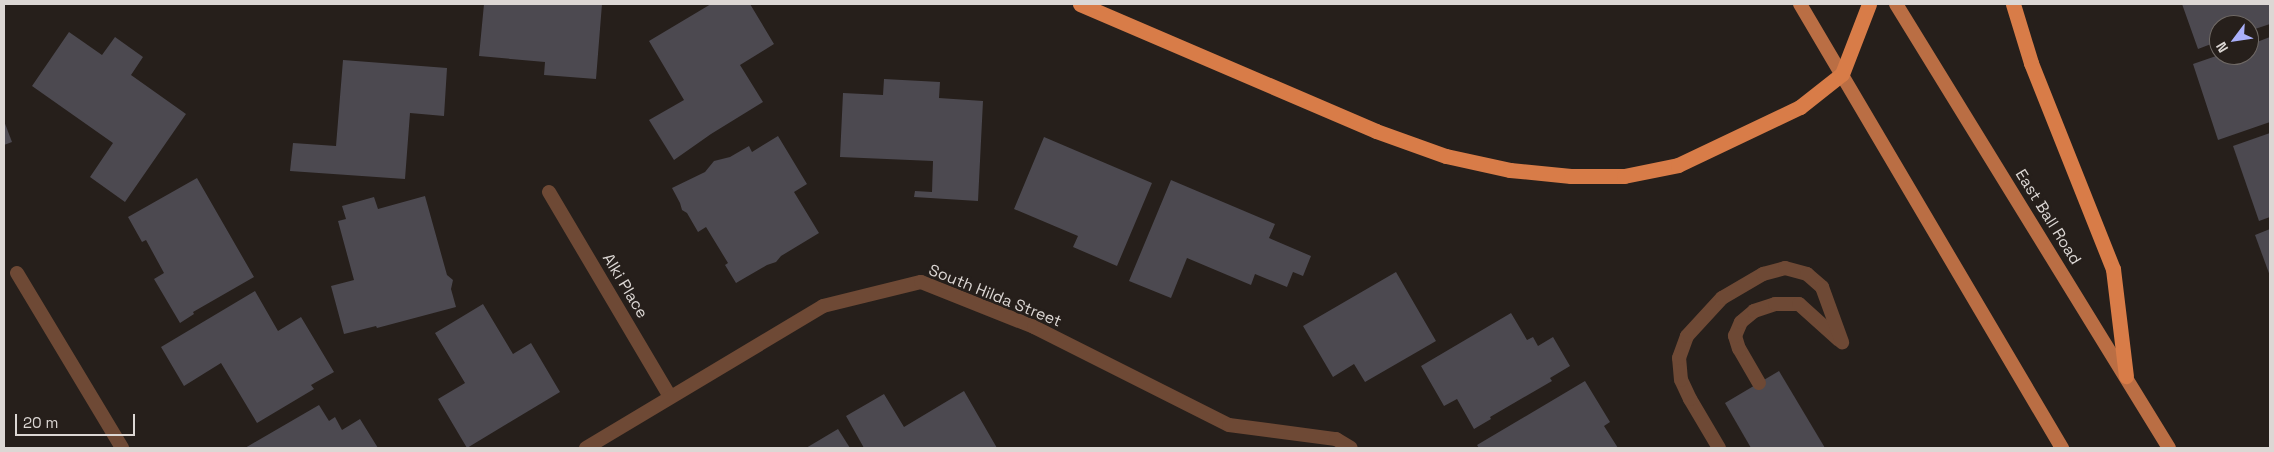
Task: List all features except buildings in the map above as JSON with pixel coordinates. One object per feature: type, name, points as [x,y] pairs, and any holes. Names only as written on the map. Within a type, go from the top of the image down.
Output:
[{"type":"highway","points":[[1080,4],[1385,134],[1446,156],[1510,170],[1571,176],[1624,176],[1678,166],[1800,107],[1842,74],[1869,4]]},
{"type":"highway","points":[[2013,4],[2031,63],[2113,268],[2126,376]]},
{"type":"main road","points":[[1800,4],[2062,448]]},
{"type":"main road","name":"East Ball Road","points":[[1896,4],[2169,448]]},
{"type":"street","name":"Alki Place","points":[[549,192],[670,397]]},
{"type":"street","points":[[1719,448],[1681,380],[1679,358],[1687,336],[1722,298],[1743,284],[1764,274],[1785,268],[1807,274],[1822,287],[1842,342],[1799,304],[1775,304],[1754,311],[1741,322],[1735,336],[1738,349],[1759,383]]},
{"type":"street","points":[[17,273],[122,448]]},
{"type":"street","name":"South Hilda Street","points":[[586,448],[823,306],[921,282],[1034,327],[1229,425],[1336,439],[1351,448]]}]
